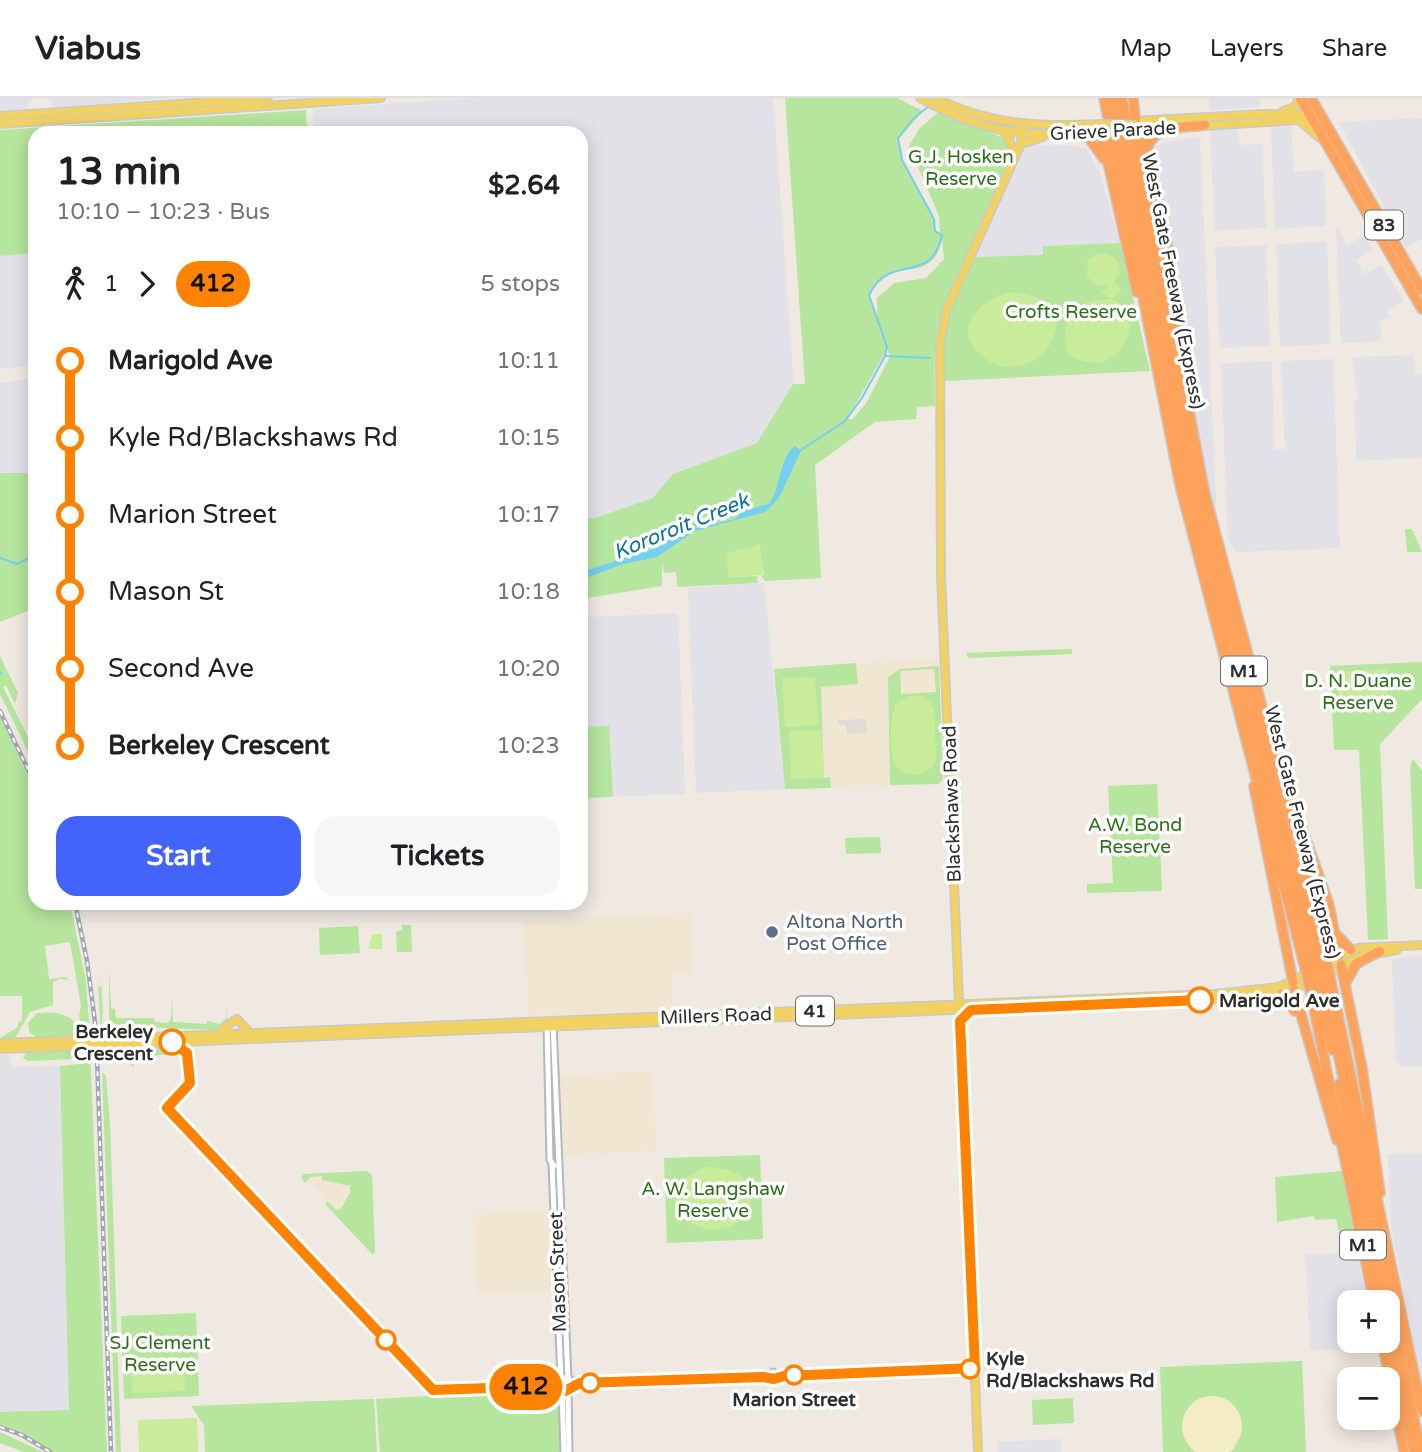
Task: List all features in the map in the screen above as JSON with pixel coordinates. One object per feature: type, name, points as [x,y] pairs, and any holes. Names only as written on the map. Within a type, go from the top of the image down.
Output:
[{"type":"highway","name":"M1","points":[[1104,98],[1180,485],[1226,661],[1314,958]]},
{"type":"highway","name":"West Gate Freeway (Express)","points":[[1112,98],[1188,487],[1314,958]]},
{"type":"highway","name":"West Gate Freeway (Express)","points":[[1122,98],[1195,482],[1321,988],[1421,1452]]},
{"type":"highway","points":[[1130,98],[1143,146]]},
{"type":"highway","name":"83","points":[[1300,98],[1422,309]]},
{"type":"highway","name":"83","points":[[1311,98],[1422,290]]},
{"type":"highway","points":[[1143,146],[1160,132],[1205,121]]},
{"type":"highway","points":[[1138,125],[1143,146]]},
{"type":"highway","points":[[1103,129],[1128,261],[1150,333]]},
{"type":"highway","points":[[1073,132],[1093,141],[1112,180]]},
{"type":"highway","name":"M1","points":[[1143,146],[1169,253],[1201,473],[1271,745],[1314,958],[1391,1267],[1422,1411]]},
{"type":"highway","points":[[1226,661],[1275,877],[1293,986],[1313,1062]]},
{"type":"highway","points":[[1271,745],[1326,895],[1334,929],[1371,1120],[1391,1267]]},
{"type":"highway","points":[[1334,929],[1345,947],[1351,950]]},
{"type":"highway","points":[[1344,986],[1356,964],[1380,951]]},
{"type":"highway","name":"M1","points":[[1321,988],[1352,1189],[1372,1290]]},
{"type":"highway","name":"West Gate Freeway (Express)","points":[[1321,988],[1380,1290]]},
{"type":"highway","points":[[1282,993],[1293,1004],[1352,1189]]},
{"type":"highway","points":[[1385,1353],[1404,1452]]},
{"type":"highway","points":[[1393,1353],[1414,1452]]},
{"type":"main road","points":[[0,116],[268,98]]},
{"type":"main road","points":[[0,124],[381,98]]},
{"type":"main road","name":"Grieve Parade","points":[[920,98],[1003,132],[1020,134],[1052,134],[1205,121],[1311,118]]},
{"type":"main road","name":"Grieve Parade","points":[[936,98],[948,109],[1022,125],[1103,129]]},
{"type":"main road","points":[[1265,118],[1293,109],[1300,98]]},
{"type":"main road","points":[[1311,118],[1323,117]]},
{"type":"main road","name":"Grieve Parade","points":[[1265,118],[1299,121],[1311,118]]},
{"type":"main road","points":[[1299,121],[1324,140]]},
{"type":"main road","points":[[1020,134],[1022,125]]},
{"type":"main road","points":[[1003,132],[1010,140],[1013,155]]},
{"type":"main road","name":"Blackshaws Road","points":[[978,1452],[941,575],[940,345],[946,311],[1021,144],[1020,134]]},
{"type":"main road","name":"Blackshaws Road","points":[[1009,169],[1020,134]]},
{"type":"main road","points":[[1021,144],[1052,134]]},
{"type":"main road","name":"Millers Road","points":[[0,1043],[107,1042],[1282,993],[1340,960],[1351,950],[1369,946],[1422,947]]},
{"type":"main road","name":"Millers Road","points":[[1340,960],[1380,951],[1422,947]]},
{"type":"main road","name":"Millers Road","points":[[1192,998],[1293,986]]},
{"type":"main road","points":[[959,995],[970,1007],[960,1021],[948,1008],[959,995]]},
{"type":"main road","points":[[218,1034],[235,1020],[250,1033]]},
{"type":"main road","name":"Millers Road","points":[[107,1042],[218,1034],[550,1024]]},
{"type":"main road","name":"Millers Road","points":[[0,1049],[79,1043]]},
{"type":"street","points":[[550,1024],[558,1157],[555,1165]]},
{"type":"street","points":[[550,1024],[551,1157],[555,1165]]},
{"type":"street","points":[[551,1157],[558,1157]]},
{"type":"street","name":"Mason Street","points":[[555,1165],[567,1384],[567,1452]]},
{"type":"street","points":[[567,1384],[975,1368]]},
{"type":"shaded area","points":[[0,98],[33,99],[24,110],[0,111]]},
{"type":"shaded area","points":[[46,98],[166,98],[57,108]]},
{"type":"shaded area","points":[[477,98],[773,98],[794,386],[757,443],[673,474],[654,498],[588,518],[588,126],[314,126],[313,109]]},
{"type":"shaded area","points":[[1209,98],[1260,98],[1260,107],[1209,110]]},
{"type":"shaded area","points":[[1422,118],[1422,239],[1406,248],[1339,122]]},
{"type":"shaded area","points":[[1291,126],[1294,172],[1324,170],[1326,226],[1275,229],[1271,131],[1274,127]]},
{"type":"shaded area","points":[[1238,129],[1239,145],[1262,144],[1266,228],[1215,230],[1210,130]]},
{"type":"shaded area","points":[[1200,136],[1215,524],[1181,345],[1155,150],[1156,146],[1164,143]]},
{"type":"shaded area","points":[[1023,145],[1073,146],[1087,149],[1099,171],[1120,243],[1043,246],[1043,255],[973,257]]},
{"type":"shaded area","points":[[1336,227],[1347,245],[1365,235],[1373,250],[1356,260],[1364,274],[1381,265],[1404,301],[1387,312],[1391,319],[1380,319],[1381,341],[1341,343]]},
{"type":"shaded area","points":[[1327,242],[1331,344],[1280,347],[1276,244]]},
{"type":"shaded area","points":[[1266,245],[1270,346],[1220,348],[1215,247]]},
{"type":"shaded area","points":[[28,254],[28,366],[0,369],[0,256]]},
{"type":"shaded area","points":[[1414,355],[1415,374],[1422,374],[1422,458],[1357,461],[1354,401],[1358,400],[1352,357]]},
{"type":"shaded area","points":[[1333,359],[1340,548],[1237,552],[1228,539],[1221,364],[1272,361],[1274,449],[1285,449],[1281,361]]},
{"type":"shaded area","points":[[28,379],[28,473],[0,473],[0,383]]},
{"type":"shaded area","points":[[764,583],[785,789],[696,793],[688,588]]},
{"type":"shaded area","points":[[678,613],[685,794],[588,798],[588,617]]},
{"type":"shaded area","points":[[939,658],[943,779],[939,784],[785,789],[774,669]]},
{"type":"shaded area","points":[[866,719],[867,733],[847,734],[846,725],[838,725],[838,720]]},
{"type":"shaded area","points":[[690,913],[692,973],[673,974],[673,1012],[528,1016],[524,919]]},
{"type":"shaded area","points":[[1422,955],[1422,1067],[1400,1067],[1396,1059],[1392,960]]},
{"type":"shaded area","points":[[0,1055],[10,1055],[11,1067],[60,1066],[69,1411],[0,1412]]},
{"type":"shaded area","points":[[652,1071],[657,1151],[564,1156],[559,1075]]},
{"type":"shaded area","points":[[1388,1154],[1422,1154],[1422,1381],[1391,1228]]},
{"type":"shaded area","points":[[322,1176],[350,1186],[350,1193],[341,1209],[336,1210],[308,1181],[309,1177]]},
{"type":"shaded area","points":[[548,1210],[551,1291],[478,1294],[473,1214]]},
{"type":"shaded area","points":[[1357,1252],[1365,1290],[1337,1290],[1337,1349],[1310,1350],[1306,1255]]},
{"type":"shaded area","points":[[1061,1439],[1061,1452],[998,1452],[997,1442]]},
{"type":"green space","name":"G.J. Hosken Reserve","points":[[785,98],[897,98],[923,111],[899,139],[902,160],[934,219],[935,231],[940,233],[939,216],[909,146],[920,128],[939,112],[1006,141],[1006,157],[993,201],[948,297],[938,326],[935,349],[935,406],[917,407],[916,419],[875,422],[815,465],[821,578],[765,581],[761,576],[764,575],[759,544],[729,577],[757,576],[758,583],[677,587],[676,572],[664,573],[662,561],[662,586],[588,598],[588,518],[653,498],[673,474],[757,443],[793,384],[805,384]],"holes":[[[942,240],[944,259],[926,278],[894,283],[877,298],[877,316],[869,295],[883,277],[929,263],[936,255]],[[887,349],[890,356],[867,402],[852,420],[848,418]]]},
{"type":"green space","points":[[306,110],[307,126],[61,126]]},
{"type":"green space","points":[[28,128],[28,254],[0,256],[0,130]]},
{"type":"green space","name":"Crofts Reserve","points":[[1120,243],[1150,371],[944,381],[945,321],[973,257],[1043,255],[1043,246]]},
{"type":"green space","points":[[1099,253],[1111,256],[1119,264],[1120,273],[1114,281],[1122,290],[1112,299],[1101,293],[1110,285],[1097,285],[1087,277],[1088,259]]},
{"type":"green space","points":[[1011,292],[1038,299],[1053,311],[1056,327],[1051,343],[1039,357],[1022,365],[1002,366],[982,356],[973,346],[968,335],[969,325],[980,308],[1000,295]]},
{"type":"green space","points":[[1112,299],[1121,304],[1130,326],[1122,348],[1107,360],[1098,362],[1089,362],[1068,354],[1066,330],[1073,313],[1088,302]]},
{"type":"green space","points":[[0,473],[28,473],[28,611],[0,622]]},
{"type":"green space","points":[[1405,529],[1412,529],[1422,552],[1407,552]]},
{"type":"green space","points":[[760,544],[763,575],[729,577],[726,554]]},
{"type":"green space","points":[[1072,649],[1072,654],[968,658],[966,653]]},
{"type":"green space","points":[[0,656],[18,693],[15,704],[6,685],[3,687],[28,737],[28,752],[0,694]]},
{"type":"green space","name":"D. N. Duane Reserve","points":[[1422,662],[1422,699],[1380,744],[1388,939],[1368,940],[1359,750],[1334,750],[1330,666]]},
{"type":"green space","points":[[856,663],[858,684],[821,687],[824,778],[830,777],[831,788],[785,789],[774,669]]},
{"type":"green space","points":[[939,666],[943,779],[939,784],[890,785],[888,677],[900,669]],"holes":[[[934,669],[936,692],[901,694],[900,671]]]},
{"type":"green space","name":"D. N. Duane Reserve","points":[[1386,669],[1388,697],[1338,700],[1337,672]]},
{"type":"green space","points":[[815,677],[818,725],[785,727],[782,678]]},
{"type":"green space","points":[[909,696],[925,696],[934,708],[936,760],[929,770],[912,775],[900,770],[891,751],[891,726],[895,704]]},
{"type":"green space","points":[[0,715],[28,776],[28,910],[71,910],[86,981],[90,1037],[86,1037],[79,1017],[81,1006],[70,942],[45,946],[49,979],[66,977],[69,980],[59,979],[53,982],[53,1005],[30,1012],[15,1038],[0,1038],[18,1027],[18,1022],[22,1021],[22,996],[0,996]]},
{"type":"green space","points":[[609,726],[613,797],[588,798],[588,727]]},
{"type":"green space","points":[[822,730],[824,778],[791,779],[789,731]]},
{"type":"green space","points":[[1413,759],[1422,771],[1422,889],[1415,889],[1410,766]]},
{"type":"green space","name":"A.W. Bond Reserve","points":[[1157,784],[1162,891],[1087,893],[1087,884],[1113,883],[1108,786]]},
{"type":"green space","points":[[880,837],[881,853],[846,854],[845,838]]},
{"type":"green space","points":[[402,925],[411,925],[412,952],[397,952],[396,932],[402,930]]},
{"type":"green space","points":[[358,926],[360,953],[320,955],[319,928]]},
{"type":"green space","points":[[372,934],[382,934],[382,949],[368,949]]},
{"type":"green space","points":[[99,955],[103,1010],[101,1036],[98,987],[101,986]]},
{"type":"green space","points":[[109,968],[111,1008],[115,1009],[116,1018],[154,1018],[155,1022],[168,1023],[171,1019],[172,996],[173,1022],[207,1024],[207,1021],[220,1024],[226,1018],[226,1005],[227,1021],[215,1030],[112,1026],[109,1021]]},
{"type":"green space","points":[[37,1013],[66,1016],[76,1024],[82,1038],[39,1039],[29,1032],[28,1023]]},
{"type":"green space","points":[[110,1031],[190,1032],[107,1037]]},
{"type":"green space","points":[[107,1048],[178,1048],[184,1055],[156,1055],[154,1060],[146,1052],[133,1063],[134,1068],[122,1055],[110,1053]]},
{"type":"green space","points":[[82,1049],[75,1059],[28,1061],[23,1058],[26,1052]]},
{"type":"green space","points":[[87,1049],[90,1049],[107,1452],[52,1452],[29,1437],[0,1426],[0,1412],[69,1410],[60,1066],[79,1064]]},
{"type":"green space","points":[[102,1072],[106,1076],[110,1122],[121,1452],[116,1452]]},
{"type":"green space","name":"A. W. Langshaw Reserve","points":[[760,1155],[763,1239],[667,1243],[664,1158]]},
{"type":"green space","points":[[706,1167],[734,1172],[748,1182],[751,1198],[748,1209],[736,1224],[720,1229],[702,1228],[687,1220],[677,1209],[675,1195],[684,1180]]},
{"type":"green space","points":[[367,1171],[372,1175],[373,1255],[325,1204],[327,1201],[336,1210],[341,1209],[350,1193],[350,1186],[322,1180],[322,1176],[310,1177],[305,1183],[301,1177],[304,1174]]},
{"type":"green space","points":[[1342,1171],[1357,1252],[1344,1253],[1336,1219],[1315,1220],[1314,1216],[1277,1222],[1275,1177]]},
{"type":"green space","name":"SJ Clement Reserve","points":[[196,1313],[199,1396],[124,1399],[121,1316]]},
{"type":"green space","points":[[184,1357],[185,1391],[132,1393],[131,1359]]},
{"type":"green space","points":[[1302,1361],[1306,1452],[1230,1452],[1236,1447],[1189,1447],[1195,1452],[1163,1452],[1160,1367]]},
{"type":"green space","points":[[548,1389],[558,1392],[562,1452],[380,1452],[376,1399]]},
{"type":"green space","points":[[1073,1398],[1074,1423],[1033,1425],[1032,1400]]},
{"type":"green space","points":[[374,1399],[377,1452],[205,1452],[204,1425],[191,1406]]},
{"type":"green space","points":[[197,1418],[198,1452],[139,1452],[138,1420]]},
{"type":"green space","points":[[0,1432],[43,1452],[24,1452],[0,1443]]},
{"type":"sand","points":[[1212,1396],[1229,1401],[1237,1409],[1241,1420],[1240,1437],[1225,1453],[1199,1453],[1184,1437],[1184,1415],[1195,1401],[1201,1398]]},
{"type":"water","name":"Kororoit Creek","points":[[795,446],[801,451],[779,498],[765,512],[695,531],[657,557],[623,564],[588,577],[588,570],[659,547],[704,517],[695,528],[735,519],[742,511],[769,504],[790,451]]},
{"type":"waterway","name":"Kororoit Creek","points":[[801,450],[845,421],[862,398],[885,356],[887,347],[869,295],[888,274],[920,265],[937,251],[942,235],[935,231],[934,219],[902,160],[898,138],[913,119],[929,106]]},
{"type":"waterway","points":[[886,356],[930,358]]},
{"type":"waterway","name":"Kororoit Creek","points":[[0,558],[17,564],[28,558]]},
{"type":"railway","points":[[0,711],[28,769]]},
{"type":"railway","points":[[76,910],[87,961],[96,1030],[111,1452]]},
{"type":"railway","points":[[0,1427],[22,1435],[50,1452]]},
{"type":"bus line","name":"412","points":[[172,1042],[187,1053],[190,1083],[167,1108],[433,1390],[549,1386],[565,1391],[580,1383],[763,1377],[775,1379],[784,1376],[975,1368],[960,1021],[971,1010],[1200,1000]]},
{"type":"place","name":"Altona North Post Office","points":[[772,932]]},
{"type":"place","name":"Marigold Ave","points":[[1200,1000]]},
{"type":"place","name":"Berkeley Crescent","points":[[172,1042]]},
{"type":"place","name":"Kyle Rd/Blackshaws Rd","points":[[970,1369]]},
{"type":"place","name":"Marion Street","points":[[794,1375]]}]
